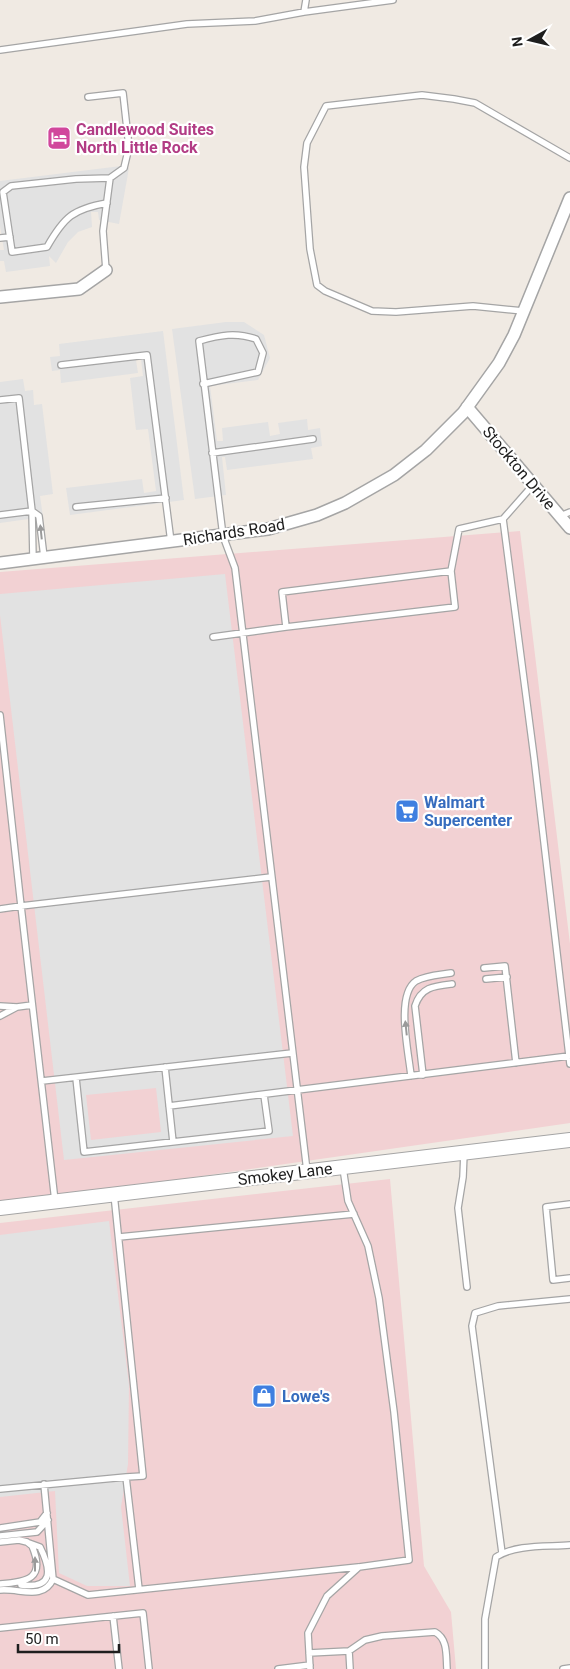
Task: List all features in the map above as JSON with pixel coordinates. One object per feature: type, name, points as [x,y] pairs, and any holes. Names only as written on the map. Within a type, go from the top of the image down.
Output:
[{"type":"street","name":"Richards Road","points":[[0,563],[268,529],[300,521],[345,503],[394,475],[442,435],[467,407],[499,363],[565,222],[570,198]]},
{"type":"street","points":[[0,297],[79,289],[106,270]]},
{"type":"street","name":"Stockton Drive","points":[[467,407],[533,485],[565,514],[570,528]]},
{"type":"street","name":"Smokey Lane","points":[[0,1208],[570,1140]]},
{"type":"lane","points":[[304,12],[306,0]]},
{"type":"lane","points":[[0,50],[186,24],[255,20],[393,0]]},
{"type":"lane","points":[[88,96],[123,93],[129,147],[124,168],[110,178],[76,179],[11,186],[4,192],[12,252],[47,247],[58,227],[70,216],[83,207],[107,203]]},
{"type":"lane","points":[[523,311],[473,306],[396,312],[372,311],[325,291],[317,285],[310,249],[304,167],[307,143],[326,106],[422,96],[475,103],[570,158]]},
{"type":"lane","points":[[106,270],[103,232],[110,178]]},
{"type":"lane","points":[[0,238],[10,237]]},
{"type":"lane","points":[[204,384],[258,372],[263,353],[256,339],[242,334],[223,334],[199,341],[212,453],[223,536],[235,568],[241,633],[307,1171]]},
{"type":"lane","points":[[61,365],[147,355],[172,542]]},
{"type":"lane","points":[[0,400],[19,398],[38,558]]},
{"type":"lane","points":[[212,453],[313,438]]},
{"type":"lane","points":[[213,636],[455,607],[451,571],[459,529],[503,519],[533,485]]},
{"type":"lane","points":[[76,507],[166,498]]},
{"type":"lane","points":[[0,515],[32,511],[39,516],[38,558]]},
{"type":"lane","points":[[503,519],[534,757],[570,1064]]},
{"type":"lane","points":[[286,627],[282,592],[451,571]]},
{"type":"lane","points":[[0,715],[1,739],[55,1201]]},
{"type":"lane","points":[[0,909],[271,877]]},
{"type":"lane","points":[[484,968],[506,966],[516,1063]]},
{"type":"lane","points":[[411,1076],[404,1006],[407,994],[414,982],[451,973]]},
{"type":"lane","points":[[486,979],[507,976]]},
{"type":"lane","points":[[422,1075],[415,1006],[418,997],[429,987],[452,984]]},
{"type":"lane","points":[[0,1006],[17,1007],[32,1005]]},
{"type":"lane","points":[[0,1016],[17,1007]]},
{"type":"lane","points":[[42,1082],[292,1053]]},
{"type":"lane","points":[[169,1106],[569,1056]]},
{"type":"lane","points":[[165,1068],[173,1142]]},
{"type":"lane","points":[[76,1078],[84,1152],[269,1131],[264,1095]]},
{"type":"lane","points":[[464,1153],[463,1176],[458,1208],[467,1287]]},
{"type":"lane","points":[[53,1579],[88,1595],[359,1567],[409,1560],[394,1412],[379,1298],[368,1246],[348,1201],[343,1167]]},
{"type":"lane","points":[[0,1489],[143,1476],[114,1194]]},
{"type":"lane","points":[[570,1204],[546,1207],[553,1280],[570,1278]]},
{"type":"lane","points":[[119,1237],[354,1214]]},
{"type":"lane","points":[[502,1553],[472,1326],[476,1313],[498,1306],[570,1298]]},
{"type":"lane","points":[[126,1477],[140,1589]]},
{"type":"lane","points":[[0,1590],[42,1592],[49,1588],[53,1579],[44,1484]]},
{"type":"lane","points":[[0,1528],[40,1522],[47,1517]]},
{"type":"lane","points":[[0,1536],[37,1532],[47,1517]]},
{"type":"lane","points":[[0,1542],[27,1542],[40,1547],[46,1558],[47,1576],[44,1583],[40,1585],[11,1583]]},
{"type":"lane","points":[[0,1584],[24,1582],[31,1579],[36,1572],[35,1553],[32,1546],[27,1542]]},
{"type":"lane","points":[[485,1669],[485,1618],[496,1557],[502,1553],[518,1549],[570,1545]]},
{"type":"lane","points":[[278,1669],[310,1667],[308,1633],[327,1596],[359,1567]]},
{"type":"lane","points":[[0,1628],[143,1613],[150,1669]]},
{"type":"lane","points":[[113,1616],[119,1669]]},
{"type":"lane","points":[[309,1653],[349,1651],[365,1640],[382,1636],[435,1632],[442,1636],[447,1669]]},
{"type":"lane","points":[[349,1651],[350,1669]]},
{"type":"lane","points":[[563,1669],[570,1668]]},
{"type":"shaded area","points":[[121,166],[129,168],[119,224],[99,220],[98,212],[91,212],[92,227],[78,232],[68,242],[56,263],[49,256],[50,266],[6,272],[4,261],[0,261],[0,250],[4,250],[0,226],[0,181]]},
{"type":"shaded area","points":[[226,322],[244,322],[264,335],[270,358],[258,380],[210,386],[217,441],[223,441],[222,428],[268,422],[270,436],[280,434],[278,423],[307,419],[308,430],[320,428],[322,446],[311,448],[313,459],[227,470],[225,457],[222,457],[226,495],[195,499],[172,329]]},
{"type":"shaded area","points":[[163,331],[184,500],[70,515],[66,488],[142,479],[144,493],[156,491],[148,429],[136,430],[130,378],[143,376],[141,359],[136,360],[138,373],[61,383],[60,370],[52,371],[50,357],[60,356],[59,344]]},
{"type":"shaded area","points":[[23,379],[25,391],[33,390],[34,405],[42,404],[53,494],[40,496],[43,517],[0,523],[0,382]]},
{"type":"shaded area","points":[[520,531],[570,944],[570,1123],[0,1205],[0,572]]},
{"type":"shaded area","points":[[225,574],[293,1136],[64,1160],[0,615],[0,594]],"holes":[[[156,1088],[161,1132],[91,1140],[86,1095]]]},
{"type":"shaded area","points":[[390,1179],[424,1566],[451,1612],[456,1669],[0,1669],[0,1223]]},
{"type":"shaded area","points":[[109,1221],[129,1385],[128,1464],[121,1507],[130,1586],[87,1586],[59,1573],[55,1491],[0,1497],[0,1235]]},
{"type":"place","name":"Candlewood Suites North Little Rock","points":[[59,138]]},
{"type":"place","name":"Walmart Supercenter","points":[[407,811]]},
{"type":"place","name":"Lowe's","points":[[264,1396]]}]
